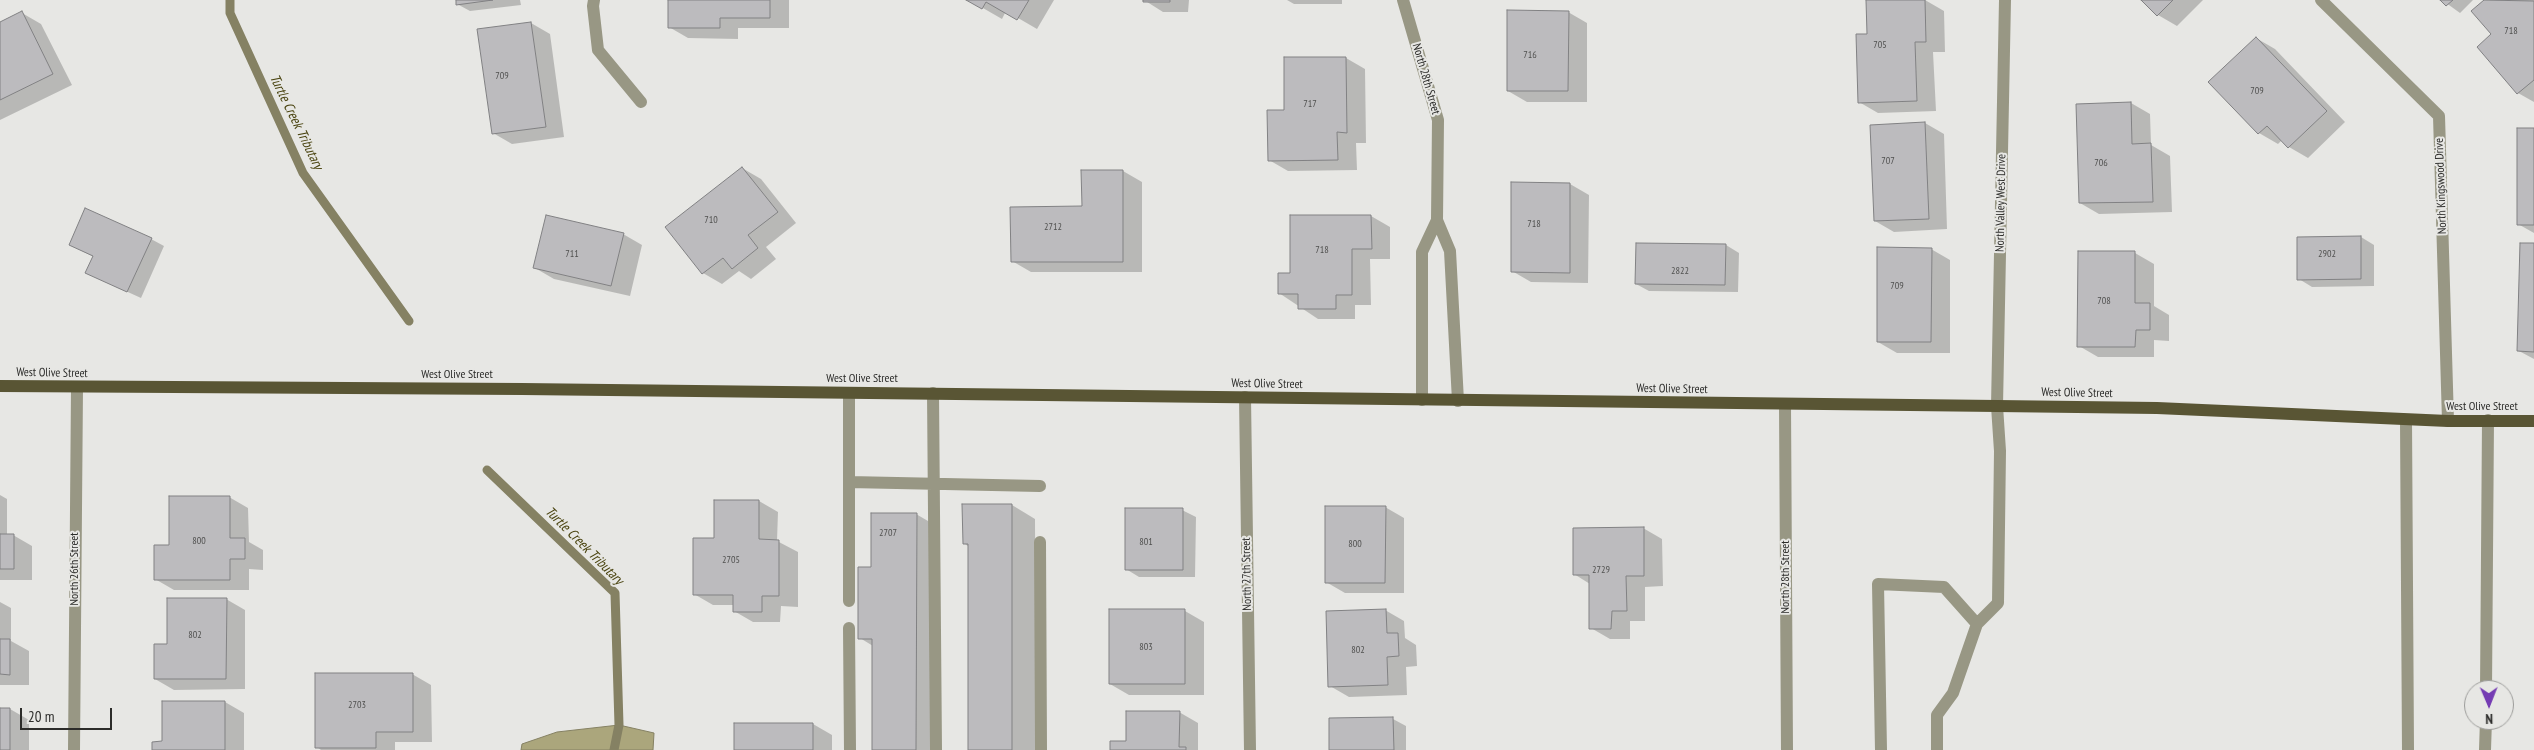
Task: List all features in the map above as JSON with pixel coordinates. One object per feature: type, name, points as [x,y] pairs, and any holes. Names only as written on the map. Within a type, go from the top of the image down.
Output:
[{"type":"main road","name":"West Olive Street","points":[[0,386],[933,393],[1458,401],[2157,408],[2406,420],[2534,420]]},
{"type":"street","name":"North 28th Street","points":[[1403,0],[1438,120],[1437,220],[1450,251],[1458,401]]},
{"type":"street","name":"North Valley West Drive","points":[[1977,624],[1998,603],[2000,451],[1997,406],[2005,0]]},
{"type":"street","name":"North Kingswood Drive","points":[[2321,0],[2439,116],[2448,421]]},
{"type":"street","points":[[591,2],[598,50],[641,102]]},
{"type":"street","name":"North 28th Street","points":[[1422,400],[1422,252],[1437,220]]},
{"type":"street","name":"North 26th Street","points":[[74,750],[77,388]]},
{"type":"street","points":[[849,393],[849,601]]},
{"type":"street","points":[[933,393],[936,750]]},
{"type":"street","name":"North 27th Street","points":[[1245,397],[1250,750]]},
{"type":"street","name":"North 28th Street","points":[[1785,404],[1787,750]]},
{"type":"street","points":[[2406,420],[2408,750]]},
{"type":"street","points":[[2486,680],[2488,420]]},
{"type":"street","points":[[849,482],[1040,486]]},
{"type":"street","points":[[1040,542],[1041,750]]},
{"type":"street","points":[[1881,750],[1878,584],[1944,587],[1977,624],[1953,693],[1937,715],[1937,750]]},
{"type":"street","points":[[850,628],[850,750]]},
{"type":"street","points":[[2486,730],[2486,750]]},
{"type":"shaded area","points":[[619,725],[654,733],[653,750],[521,750],[522,744],[557,732]]},
{"type":"building","points":[[456,0],[493,0],[456,5]]},
{"type":"building","points":[[668,0],[770,0],[770,18],[720,18],[720,28],[668,28]]},
{"type":"building","points":[[966,0],[1029,0],[1017,20],[986,2],[982,9]]},
{"type":"building","points":[[1143,0],[1170,0],[1170,2],[1143,2]]},
{"type":"building","points":[[1866,0],[1925,0],[1926,42],[1915,42],[1917,101],[1858,103],[1856,34],[1867,34]]},
{"type":"building","points":[[2141,0],[2173,0],[2157,16]]},
{"type":"building","points":[[2440,0],[2453,0],[2446,6]]},
{"type":"building","points":[[2484,0],[2534,1],[2534,80],[2517,94],[2477,47],[2491,34],[2471,11]]},
{"type":"building","points":[[1507,10],[1569,11],[1568,91],[1507,91]]},
{"type":"building","points":[[22,11],[53,74],[0,100],[0,22]]},
{"type":"building","points":[[531,22],[546,127],[492,134],[477,29]]},
{"type":"building","points":[[2256,37],[2327,111],[2288,148],[2267,126],[2258,134],[2208,82]]},
{"type":"building","points":[[1284,57],[1346,57],[1347,133],[1337,132],[1338,160],[1268,161],[1267,110],[1284,110]]},
{"type":"building","points":[[2131,102],[2132,144],[2151,143],[2153,202],[2079,203],[2076,104]]},
{"type":"building","points":[[1925,122],[1929,219],[1874,221],[1870,125]]},
{"type":"building","points":[[2517,128],[2534,128],[2534,225],[2517,225]]},
{"type":"building","points":[[742,167],[778,212],[748,235],[758,248],[732,269],[723,258],[702,274],[665,227]]},
{"type":"building","points":[[1081,170],[1123,170],[1123,262],[1011,262],[1010,207],[1082,206]]},
{"type":"building","points":[[1511,182],[1570,183],[1570,273],[1511,272]]},
{"type":"building","points":[[85,208],[152,238],[127,292],[85,273],[93,256],[69,245]]},
{"type":"building","points":[[546,215],[624,233],[611,286],[533,268]]},
{"type":"building","points":[[1290,215],[1371,215],[1372,249],[1352,249],[1352,295],[1336,295],[1336,309],[1298,309],[1298,294],[1278,294],[1278,273],[1290,273]]},
{"type":"building","points":[[2361,236],[2361,279],[2297,280],[2297,237]]},
{"type":"building","points":[[1636,243],[1726,244],[1725,285],[1635,284]]},
{"type":"building","points":[[2520,243],[2534,243],[2534,352],[2517,351]]},
{"type":"building","points":[[1877,247],[1932,248],[1931,342],[1877,342]]},
{"type":"building","points":[[2078,251],[2135,251],[2135,303],[2150,303],[2150,330],[2136,330],[2135,347],[2077,347]]},
{"type":"building","points":[[169,496],[230,496],[230,538],[245,538],[245,559],[230,559],[230,580],[154,580],[154,545],[169,545]]},
{"type":"building","points":[[714,500],[759,500],[759,539],[779,540],[779,596],[762,596],[762,612],[733,612],[733,595],[693,595],[693,538],[714,538]]},
{"type":"building","points":[[962,504],[1012,504],[1012,750],[968,750],[968,544],[963,544]]},
{"type":"building","points":[[1325,506],[1386,506],[1385,583],[1325,583]]},
{"type":"building","points":[[1125,508],[1183,508],[1183,570],[1125,570]]},
{"type":"building","points":[[871,513],[917,513],[916,750],[872,750],[872,639],[858,639],[858,567],[871,567]]},
{"type":"building","points":[[1644,527],[1644,576],[1626,576],[1627,611],[1612,611],[1611,629],[1589,629],[1589,575],[1573,575],[1573,528]]},
{"type":"building","points":[[0,534],[14,534],[14,569],[0,569]]},
{"type":"building","points":[[167,598],[227,598],[226,679],[154,679],[154,644],[167,644]]},
{"type":"building","points":[[1109,609],[1185,609],[1185,684],[1109,684]]},
{"type":"building","points":[[1386,609],[1387,633],[1398,633],[1399,656],[1387,657],[1388,685],[1328,687],[1326,611]]},
{"type":"building","points":[[0,639],[10,639],[10,675],[0,674]]},
{"type":"building","points":[[315,673],[413,673],[413,732],[376,732],[376,748],[315,748]]},
{"type":"building","points":[[162,701],[225,701],[225,750],[152,750],[152,742],[162,741]]},
{"type":"building","points":[[0,708],[10,708],[10,750],[0,750]]},
{"type":"building","points":[[1126,711],[1180,711],[1179,747],[1186,747],[1186,750],[1110,750],[1110,741],[1126,741]]},
{"type":"building","points":[[1393,717],[1394,750],[1329,750],[1329,718]]},
{"type":"building","points":[[734,723],[813,723],[813,750],[734,750]]},
{"type":"waterway","name":"Turtle Creek Tributary","points":[[230,0],[230,13],[303,173],[409,321]]},
{"type":"waterway","name":"Turtle Creek Tributary","points":[[487,470],[615,593],[619,725],[614,750]]}]
